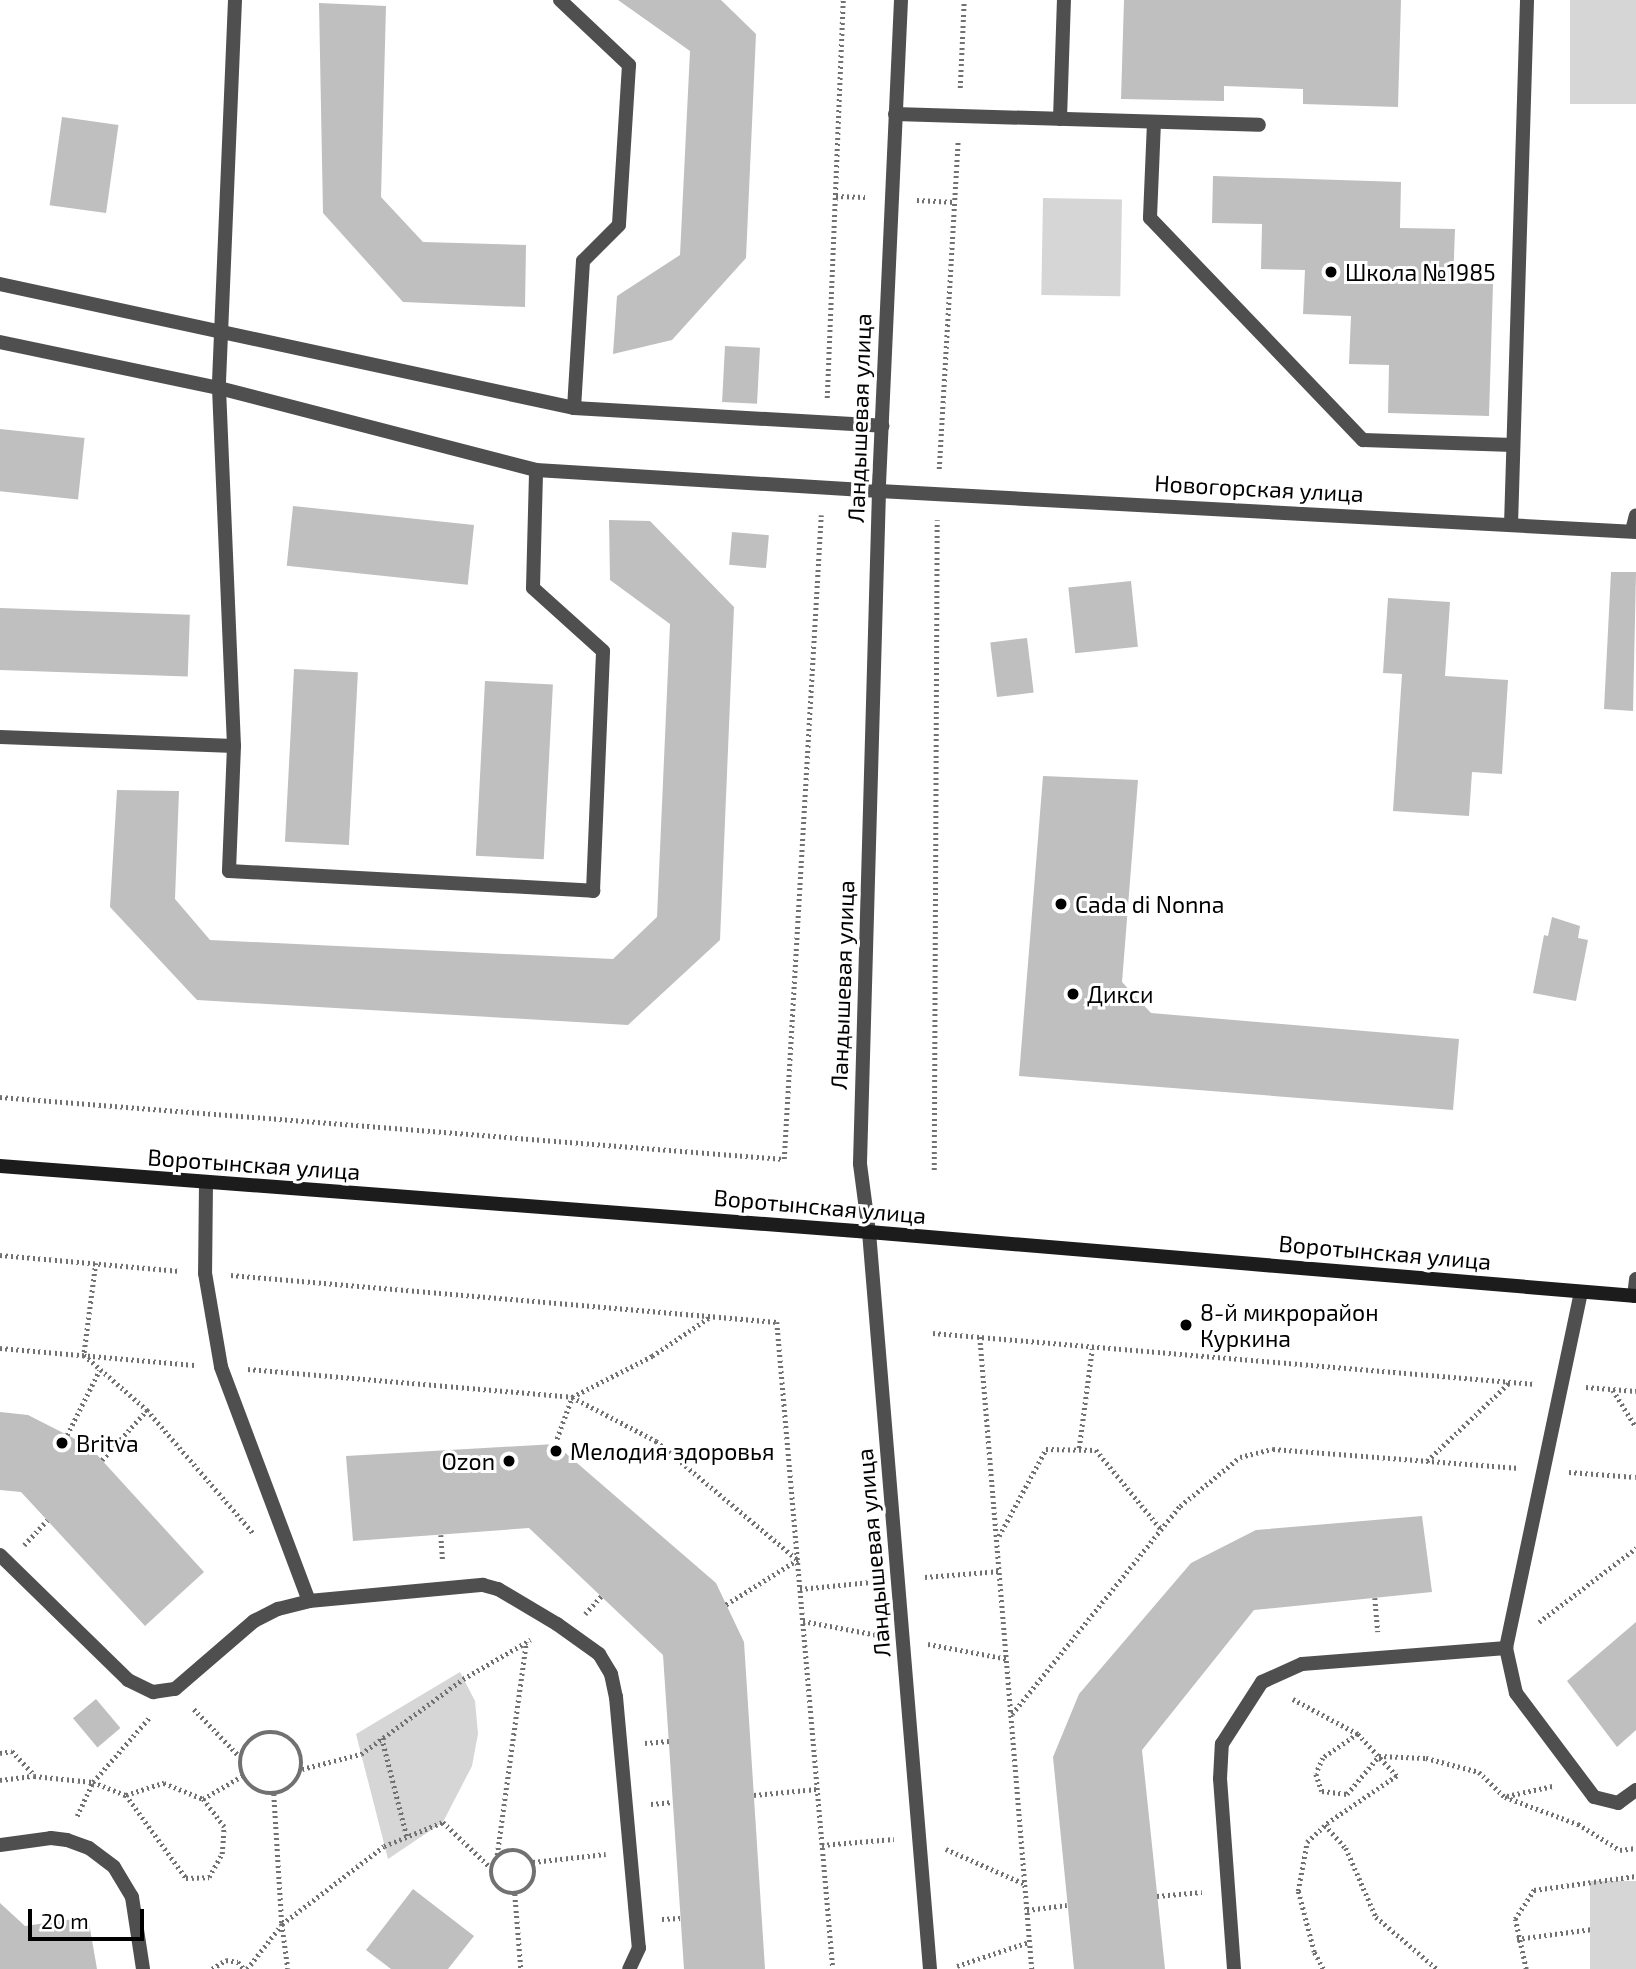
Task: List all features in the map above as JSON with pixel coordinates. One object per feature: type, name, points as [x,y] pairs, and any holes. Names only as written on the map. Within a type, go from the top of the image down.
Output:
[{"type":"street","points":[[235,0],[219,388],[234,746],[229,871],[593,891],[603,651],[533,588],[536,470]]},
{"type":"street","points":[[559,0],[629,65],[619,225],[583,261],[574,408]]},
{"type":"street","name":"Ландышевая улица","points":[[901,0],[879,491],[860,1164],[869,1232],[930,1969]]},
{"type":"street","points":[[1060,119],[1063,0]]},
{"type":"street","points":[[1511,525],[1527,0]]},
{"type":"street","points":[[895,114],[1259,125]]},
{"type":"street","points":[[1154,122],[1150,218],[1363,440],[1513,445]]},
{"type":"street","points":[[0,284],[574,408],[882,426]]},
{"type":"street","name":"Новогорская улица","points":[[0,342],[219,388],[536,470],[1634,532]]},
{"type":"street","points":[[1634,532],[1636,515]]},
{"type":"street","points":[[0,737],[234,746]]},
{"type":"street","name":"Воротынская улица","points":[[0,1166],[206,1184],[869,1232],[1635,1296]]},
{"type":"street","points":[[206,1184],[205,1273],[221,1367],[309,1601]]},
{"type":"street","points":[[1635,1296],[1636,1279]]},
{"type":"street","points":[[1581,1292],[1506,1648],[1516,1693],[1594,1797],[1618,1803],[1636,1790]]},
{"type":"street","points":[[0,1555],[128,1680],[153,1692],[175,1689],[254,1621],[278,1608],[309,1601],[483,1585],[498,1589],[558,1624],[599,1654],[611,1674],[616,1697],[639,1948],[629,1969]]},
{"type":"street","points":[[1234,1969],[1220,1779],[1222,1744],[1262,1682],[1302,1664],[1506,1648]]},
{"type":"street","points":[[0,1845],[51,1838],[67,1840],[89,1849],[114,1867],[132,1896],[142,1969]]},
{"type":"path","points":[[826,424],[843,0]]},
{"type":"path","points":[[934,1170],[937,494],[964,0]]},
{"type":"path","points":[[836,196],[866,198]]},
{"type":"path","points":[[912,200],[955,202]]},
{"type":"path","points":[[0,1097],[785,1159],[822,488]]},
{"type":"path","points":[[0,1255],[777,1322],[833,1969]]},
{"type":"path","points":[[84,1355],[96,1263]]},
{"type":"path","points":[[555,1444],[572,1397],[652,1356],[710,1316]]},
{"type":"path","points":[[933,1333],[1092,1349],[1636,1391]]},
{"type":"path","points":[[980,1337],[999,1536],[1031,1969]]},
{"type":"path","points":[[0,1348],[572,1397],[656,1441],[798,1560]]},
{"type":"path","points":[[1079,1448],[1092,1349]]},
{"type":"path","points":[[84,1355],[99,1371],[147,1410],[256,1537]]},
{"type":"path","points":[[67,1435],[99,1371]]},
{"type":"path","points":[[1427,1461],[1510,1382]]},
{"type":"path","points":[[1612,1390],[1636,1427]]},
{"type":"path","points":[[102,1460],[147,1410]]},
{"type":"path","points":[[999,1536],[1046,1449],[1096,1450],[1160,1530]]},
{"type":"path","points":[[1012,1714],[1180,1506],[1240,1457],[1273,1449],[1636,1477]]},
{"type":"path","points":[[1506,1648],[1636,1548]]},
{"type":"path","points":[[726,1605],[798,1560]]},
{"type":"path","points":[[1375,1598],[1380,1657]]},
{"type":"path","points":[[302,1769],[361,1754],[463,1679],[558,1624]]},
{"type":"path","points":[[490,1867],[497,1855],[526,1642]]},
{"type":"path","points":[[1262,1682],[1358,1734],[1397,1776],[1325,1825],[1307,1842],[1298,1891],[1314,1952],[1323,1969]]},
{"type":"path","points":[[67,1840],[93,1782],[175,1689],[239,1756],[242,1776],[255,1790],[274,1794],[292,1786],[302,1769],[300,1750],[293,1742],[286,1735],[267,1731],[249,1739],[239,1756]]},
{"type":"path","points":[[1358,1734],[1323,1758],[1316,1774],[1322,1791],[1347,1794],[1379,1756]]},
{"type":"path","points":[[382,1738],[407,1837]]},
{"type":"path","points":[[0,1753],[12,1751],[34,1776]]},
{"type":"path","points":[[1379,1756],[1426,1758],[1479,1772],[1505,1797],[1578,1824],[1620,1850],[1636,1848]]},
{"type":"path","points":[[0,1780],[34,1776],[93,1782],[126,1795],[186,1878],[209,1877],[222,1854],[224,1827],[203,1799],[164,1783],[126,1795]]},
{"type":"path","points":[[203,1799],[242,1776]]},
{"type":"path","points":[[1505,1797],[1581,1780]]},
{"type":"path","points":[[754,1795],[817,1789]]},
{"type":"path","points":[[274,1794],[282,1924],[288,1969]]},
{"type":"path","points":[[212,1969],[226,1960],[238,1962],[246,1969],[282,1924],[384,1846],[443,1822],[490,1867],[492,1881],[501,1892],[515,1894],[528,1889],[535,1876],[533,1862],[524,1852],[510,1849],[497,1855]]},
{"type":"path","points":[[1325,1825],[1346,1848],[1376,1917],[1437,1969]]},
{"type":"path","points":[[533,1862],[630,1852]]},
{"type":"path","points":[[1525,1969],[1515,1919],[1534,1890],[1636,1875]]},
{"type":"path","points":[[1157,1896],[1228,1889]]},
{"type":"path","points":[[515,1894],[521,1969]]},
{"type":"path","points":[[1027,1910],[1067,1905]]},
{"type":"path","points":[[1517,1939],[1592,1929]]},
{"type":"path","points":[[950,1969],[1029,1942]]},
{"type":"shaded area","points":[[1570,0],[1636,0],[1636,104],[1570,104]]},
{"type":"shaded area","points":[[1043,198],[1122,199],[1120,296],[1041,295]]},
{"type":"shaded area","points":[[460,1672],[475,1701],[478,1734],[472,1766],[443,1822],[388,1859],[356,1734]]},
{"type":"shaded area","points":[[1590,1881],[1636,1881],[1636,1969],[1590,1969]]},
{"type":"building","points":[[618,0],[721,0],[756,34],[746,258],[672,340],[613,354],[617,296],[680,255],[690,51]]},
{"type":"building","points":[[1124,0],[1401,0],[1398,107],[1303,104],[1303,89],[1224,86],[1224,101],[1121,99]]},
{"type":"building","points":[[319,3],[386,6],[381,197],[423,242],[526,245],[525,307],[403,302],[323,213]]},
{"type":"building","points":[[62,117],[118,125],[106,213],[50,205]]},
{"type":"building","points":[[1213,176],[1401,182],[1400,228],[1455,229],[1453,283],[1493,284],[1489,416],[1388,413],[1389,365],[1349,364],[1351,316],[1303,314],[1305,270],[1261,269],[1262,224],[1212,223]]},
{"type":"building","points":[[725,346],[760,348],[757,404],[722,402]]},
{"type":"building","points":[[0,429],[85,438],[78,500],[0,491]]},
{"type":"building","points":[[293,506],[474,525],[468,585],[287,566]]},
{"type":"building","points":[[609,520],[650,521],[734,607],[720,940],[628,1025],[197,1000],[110,907],[117,790],[179,791],[175,899],[210,940],[613,959],[657,917],[670,624],[610,580]]},
{"type":"building","points":[[732,532],[769,535],[766,568],[729,565]]},
{"type":"building","points":[[1611,572],[1636,572],[1633,711],[1604,709]]},
{"type":"building","points":[[1131,581],[1138,647],[1075,653],[1068,588]]},
{"type":"building","points":[[1388,598],[1450,602],[1445,676],[1508,680],[1502,774],[1472,772],[1469,816],[1393,811],[1402,674],[1383,673]]},
{"type":"building","points":[[0,608],[190,615],[188,677],[0,670]]},
{"type":"building","points":[[1027,638],[1034,693],[997,697],[990,643]]},
{"type":"building","points":[[294,669],[358,672],[349,845],[285,842]]},
{"type":"building","points":[[485,681],[553,685],[544,859],[476,856]]},
{"type":"building","points":[[1043,776],[1138,780],[1122,982],[1151,1013],[1459,1039],[1453,1110],[1019,1076]]},
{"type":"building","points":[[1552,917],[1580,926],[1578,938],[1588,940],[1576,1001],[1533,993],[1544,935],[1548,936]]},
{"type":"building","points":[[0,1412],[28,1415],[89,1446],[204,1572],[145,1626],[21,1492],[0,1490]]},
{"type":"building","points":[[555,1444],[716,1583],[744,1642],[765,1969],[684,1969],[663,1655],[529,1528],[353,1541],[346,1456]]},
{"type":"building","points":[[1422,1516],[1432,1592],[1254,1610],[1142,1750],[1165,1969],[1074,1969],[1053,1757],[1079,1694],[1191,1563],[1256,1530]]},
{"type":"building","points":[[1636,1622],[1636,1730],[1617,1747],[1567,1681]]},
{"type":"building","points":[[96,1699],[120,1728],[97,1747],[73,1718]]},
{"type":"building","points":[[413,1889],[474,1936],[448,1969],[391,1969],[366,1950]]},
{"type":"building","points":[[0,1903],[25,1926],[88,1917],[97,1969],[0,1969]]},
{"type":"place","name":"Школа №1985","points":[[1331,272]]},
{"type":"place","name":"Cada di Nonna","points":[[1061,904]]},
{"type":"place","name":"Дикси","points":[[1073,994]]},
{"type":"place","name":"8-й микрорайон Куркина","points":[[1186,1325]]},
{"type":"place","name":"Britva","points":[[62,1443]]},
{"type":"place","name":"Мелодия здоровья","points":[[556,1451]]},
{"type":"place","name":"Ozon","points":[[509,1461]]}]
